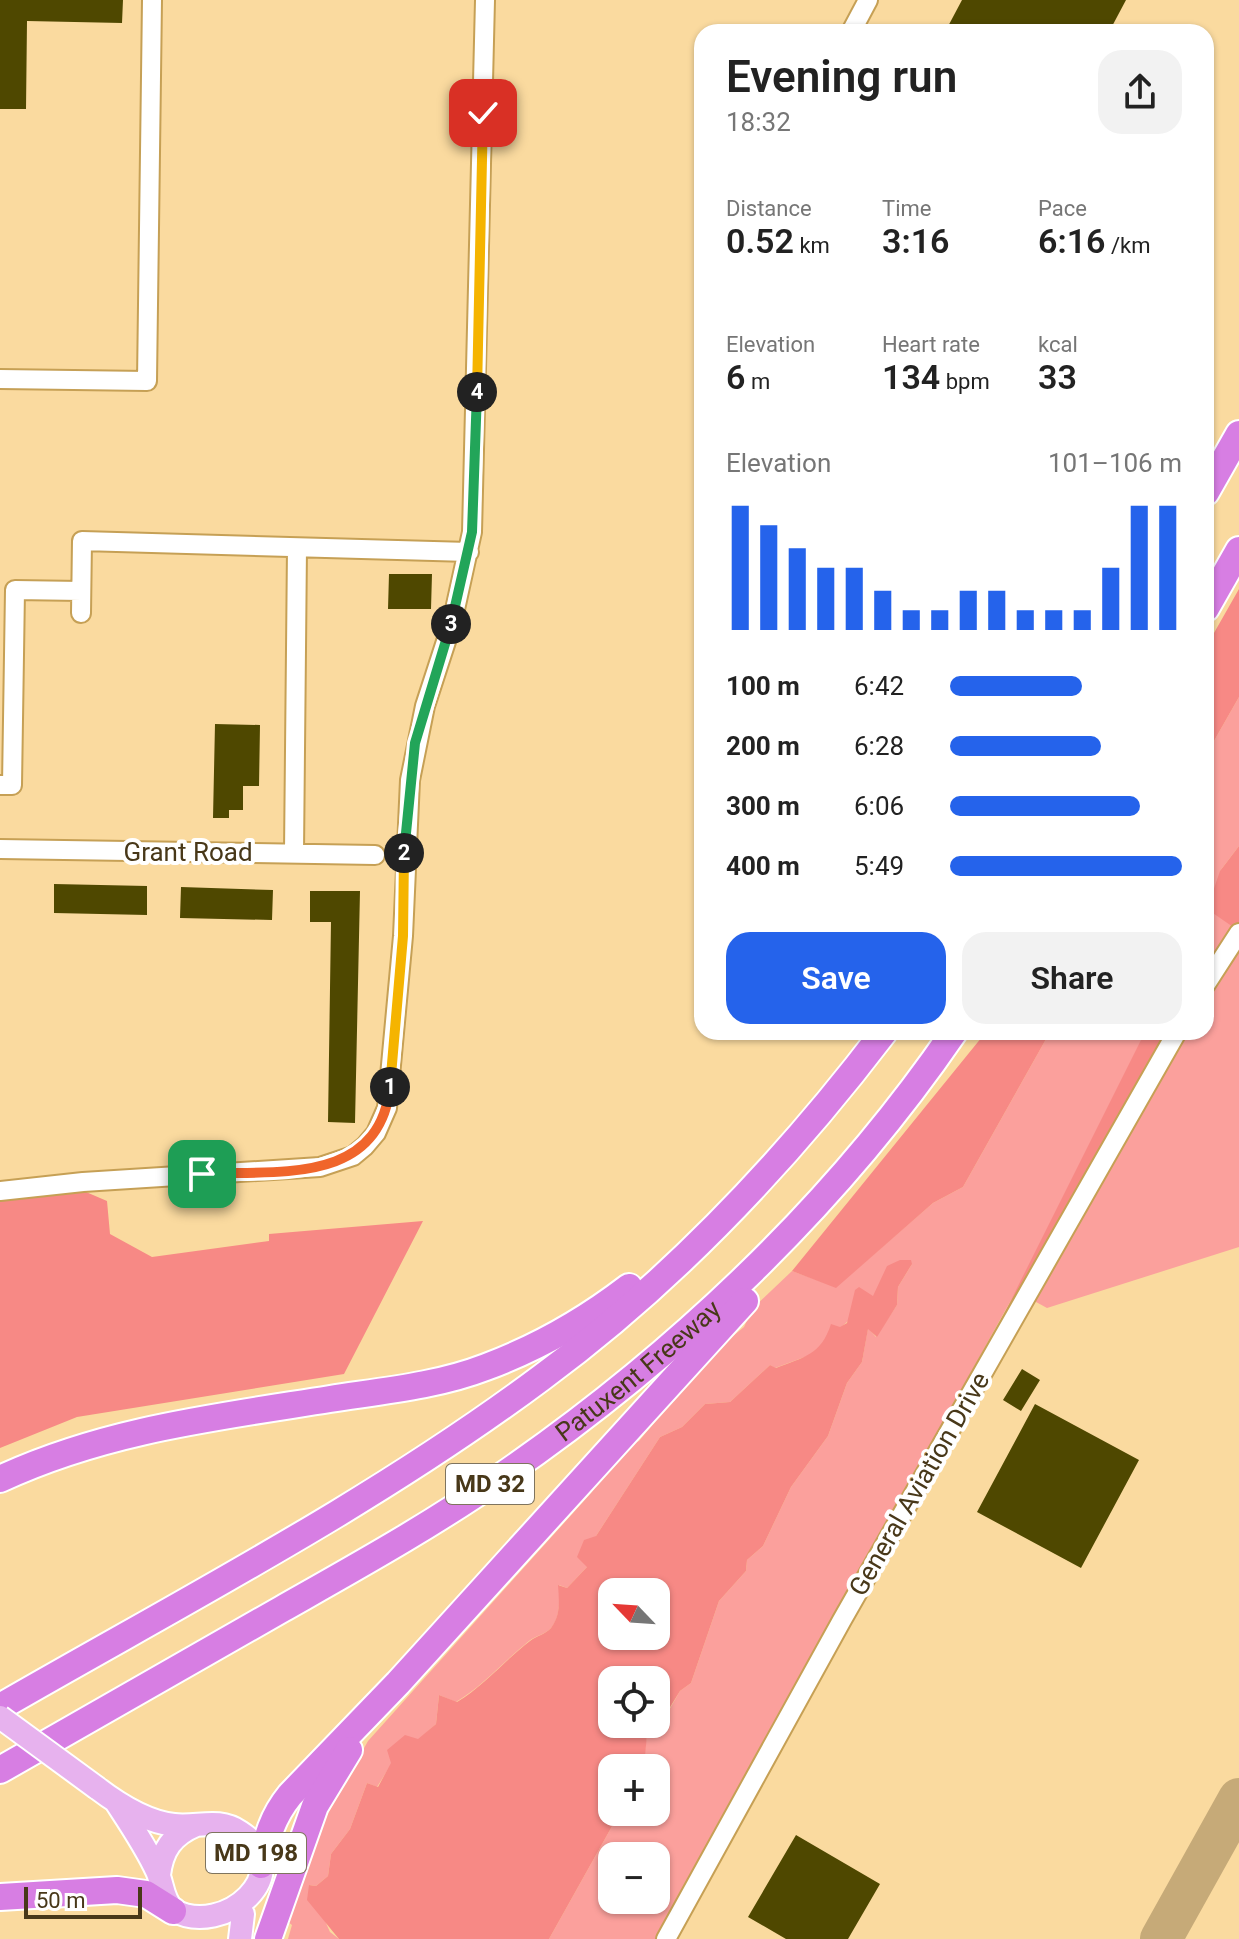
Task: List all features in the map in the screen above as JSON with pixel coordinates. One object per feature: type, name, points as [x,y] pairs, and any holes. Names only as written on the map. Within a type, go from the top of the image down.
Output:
[{"type":"highway","points":[[1214,478],[1239,434]]},
{"type":"highway","points":[[1214,594],[1239,550]]},
{"type":"highway","name":"Patuxent Freeway","points":[[0,1707],[372,1493],[542,1378],[653,1286],[731,1213],[878,1040]]},
{"type":"highway","name":"Patuxent Freeway","points":[[0,1770],[404,1539],[579,1421],[688,1332],[771,1253],[904,1100],[948,1040]]},
{"type":"highway","points":[[0,1479],[79,1447],[156,1427],[414,1386],[483,1368],[520,1353],[610,1302],[656,1267],[859,1065]]},
{"type":"highway","points":[[261,1865],[276,1813],[781,1262],[850,1176],[904,1100]]},
{"type":"highway","points":[[268,1939],[315,1806],[337,1766],[398,1683]]},
{"type":"highway","points":[[0,1897],[117,1890],[146,1894],[188,1924]]},
{"type":"main road","name":"MD 198","points":[[0,1717],[116,1802],[175,1826],[220,1823],[241,1832],[253,1845],[261,1865],[261,1884],[253,1902],[243,1914],[240,1939]]},
{"type":"main road","name":"MD 198","points":[[116,1802],[159,1875],[162,1894],[188,1924]]},
{"type":"main road","points":[[159,1875],[161,1858],[169,1843],[183,1831],[202,1823]]},
{"type":"main road","points":[[188,1924],[213,1926],[243,1914]]},
{"type":"street","points":[[0,379],[147,381],[152,0]]},
{"type":"street","points":[[0,1191],[83,1182],[320,1167],[353,1156],[365,1146],[376,1133],[387,1108],[403,936],[406,828],[415,743],[469,552],[475,494],[485,0]]},
{"type":"street","points":[[855,24],[868,0]]},
{"type":"street","points":[[81,613],[82,541],[469,552]]},
{"type":"street","points":[[294,852],[297,548]]},
{"type":"street","points":[[0,785],[12,785],[6,724],[15,590],[81,591]]},
{"type":"street","name":"Grant Road","points":[[0,849],[375,855]]},
{"type":"street","points":[[1214,972],[1239,933]]},
{"type":"street","name":"General Aviation Drive","points":[[666,1939],[842,1620],[1172,1040]]},
{"type":"shaded area","points":[[1239,589],[1239,697],[1214,741],[1214,633]]},
{"type":"shaded area","points":[[1239,697],[1239,846],[1220,871],[1239,854],[1239,1247],[1047,1308],[1016,1291],[657,1939],[549,1939],[598,1851],[598,1914],[670,1914],[670,1842],[603,1842],[612,1826],[670,1826],[670,1754],[645,1754],[646,1738],[670,1738],[670,1708],[680,1691],[691,1683],[719,1601],[746,1571],[747,1560],[763,1546],[791,1487],[828,1436],[847,1383],[862,1362],[868,1328],[876,1337],[897,1305],[898,1287],[912,1264],[810,1355],[775,1368],[770,1365],[730,1402],[705,1404],[682,1427],[660,1437],[596,1536],[587,1567],[567,1588],[559,1585],[558,1613],[551,1628],[529,1641],[456,1702],[439,1695],[436,1724],[392,1763],[377,1787],[367,1783],[350,1829],[331,1854],[328,1876],[316,1886],[309,1885],[330,1932],[339,1939],[288,1939],[292,1925],[288,1922],[320,1828],[368,1741],[591,1493],[625,1447],[639,1441],[710,1355],[744,1327],[753,1308],[792,1271],[836,1287],[933,1203],[963,1187],[1046,1040],[1214,1040],[1214,741]]},
{"type":"shaded area","points":[[1239,846],[1239,923],[1236,929],[1214,914],[1214,889],[1220,871]]},
{"type":"shaded area","points":[[980,1040],[1046,1040],[963,1187],[933,1203],[836,1288],[792,1271]]},
{"type":"shaded area","points":[[1141,1040],[1170,1040],[982,1358]]},
{"type":"shaded area","points":[[79,1189],[107,1201],[110,1234],[152,1257],[269,1241],[269,1234],[423,1221],[344,1374],[77,1417],[0,1448],[0,1198]]},
{"type":"shaded area","points":[[900,1260],[911,1260],[912,1264],[898,1287],[897,1305],[877,1337],[868,1329],[862,1362],[847,1383],[828,1436],[791,1487],[763,1546],[747,1560],[746,1571],[719,1601],[691,1683],[680,1691],[670,1707],[670,1666],[598,1666],[598,1738],[647,1738],[645,1754],[598,1754],[598,1826],[612,1826],[603,1842],[598,1842],[598,1851],[549,1939],[339,1939],[307,1900],[309,1885],[316,1886],[328,1876],[331,1854],[350,1829],[367,1783],[378,1787],[391,1763],[387,1750],[405,1735],[418,1739],[436,1724],[439,1695],[457,1702],[530,1641],[551,1628],[558,1613],[558,1585],[567,1588],[587,1567],[577,1557],[584,1540],[596,1536],[660,1437],[682,1427],[705,1404],[730,1402],[770,1365],[776,1368],[817,1349],[831,1324],[840,1327],[847,1323],[855,1290],[859,1287],[873,1296],[887,1266]]},
{"type":"building","points":[[0,0],[123,0],[122,23],[27,21],[26,109],[0,109]]},
{"type":"building","points":[[962,0],[1126,0],[1113,24],[949,24]]},
{"type":"building","points":[[389,574],[432,574],[431,609],[388,609]]},
{"type":"building","points":[[215,724],[260,725],[259,786],[243,786],[243,810],[229,810],[229,818],[213,818]]},
{"type":"building","points":[[54,884],[147,886],[147,915],[54,913]]},
{"type":"building","points":[[181,887],[273,890],[272,920],[180,918]]},
{"type":"building","points":[[310,891],[360,891],[355,1123],[328,1122],[331,922],[310,922]]},
{"type":"building","points":[[1022,1369],[1040,1380],[1021,1411],[1003,1400]]},
{"type":"building","points":[[1035,1404],[1139,1460],[1081,1568],[977,1512]]},
{"type":"building","points":[[796,1835],[880,1884],[848,1939],[786,1939],[748,1917]]},
{"type":"taxiway","points":[[1161,1939],[1239,1799]]},
{"type":"route","points":[[202,1174],[320,1167],[337,1163],[365,1146],[376,1133],[387,1108],[403,936],[404,844],[415,743],[452,623],[472,532],[483,113]]}]
